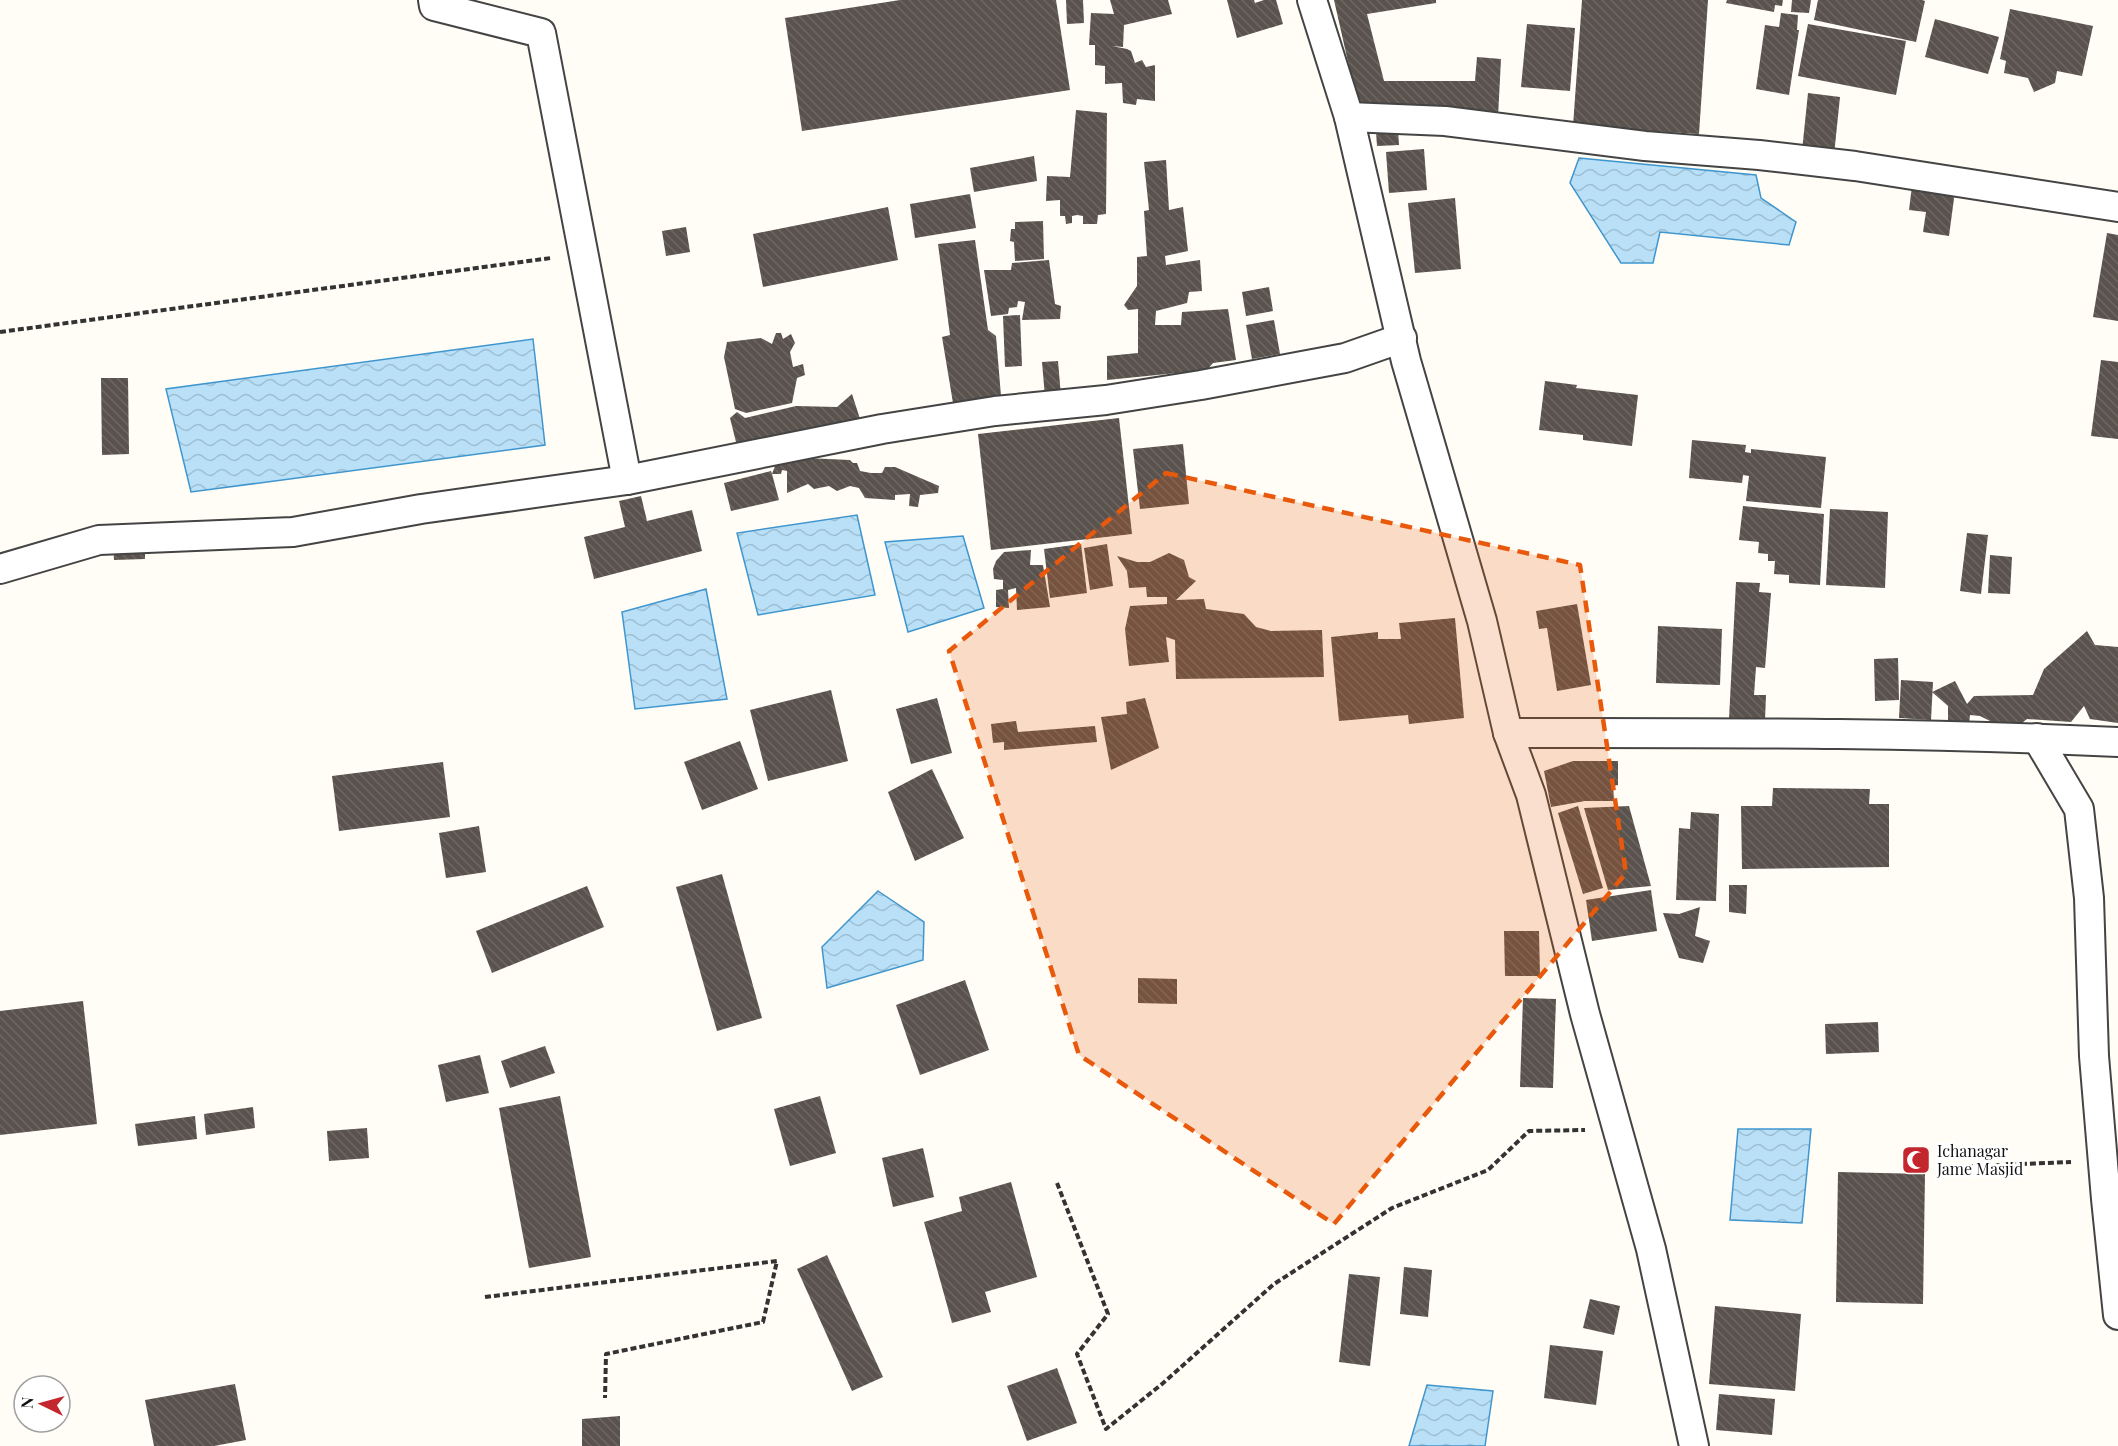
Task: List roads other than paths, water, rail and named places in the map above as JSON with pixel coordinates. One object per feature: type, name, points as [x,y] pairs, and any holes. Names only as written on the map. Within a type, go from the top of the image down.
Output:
[{"type":"street","points":[[433,0],[434,6],[541,33],[627,480]]},
{"type":"street","points":[[1312,0],[1348,117],[1406,361],[1482,621],[1509,733],[1531,795],[1585,1014],[1651,1249],[1694,1446]]},
{"type":"street","points":[[1348,117],[1445,121],[1645,146],[1759,154],[1855,166],[2118,207]]},
{"type":"street","points":[[0,569],[99,540],[293,532],[421,509],[627,480],[882,429],[994,411],[1106,400],[1202,385],[1345,358],[1402,338]]},
{"type":"street","points":[[1509,733],[1740,733],[2037,738],[2118,742]]},
{"type":"street","points":[[2037,738],[2079,809],[2089,898],[2094,1056],[2102,1161],[2118,1315]]},
{"type":"water","points":[[1579,158],[1756,175],[1761,198],[1796,222],[1789,245],[1660,232],[1653,263],[1621,263],[1570,183]]},
{"type":"water","points":[[533,339],[545,445],[191,492],[166,389]]},
{"type":"water","points":[[857,515],[875,595],[758,615],[737,533]]},
{"type":"water","points":[[963,536],[984,608],[908,632],[885,542]]},
{"type":"water","points":[[706,589],[727,699],[635,709],[622,612]]},
{"type":"water","points":[[878,891],[924,922],[923,960],[827,988],[822,947]]},
{"type":"water","points":[[1738,1129],[1811,1129],[1802,1223],[1730,1220]]},
{"type":"water","points":[[1427,1385],[1493,1391],[1485,1446],[1409,1446]]},
{"type":"place","name":"Ichanagar Jame Masjid","points":[[1916,1160]]}]
